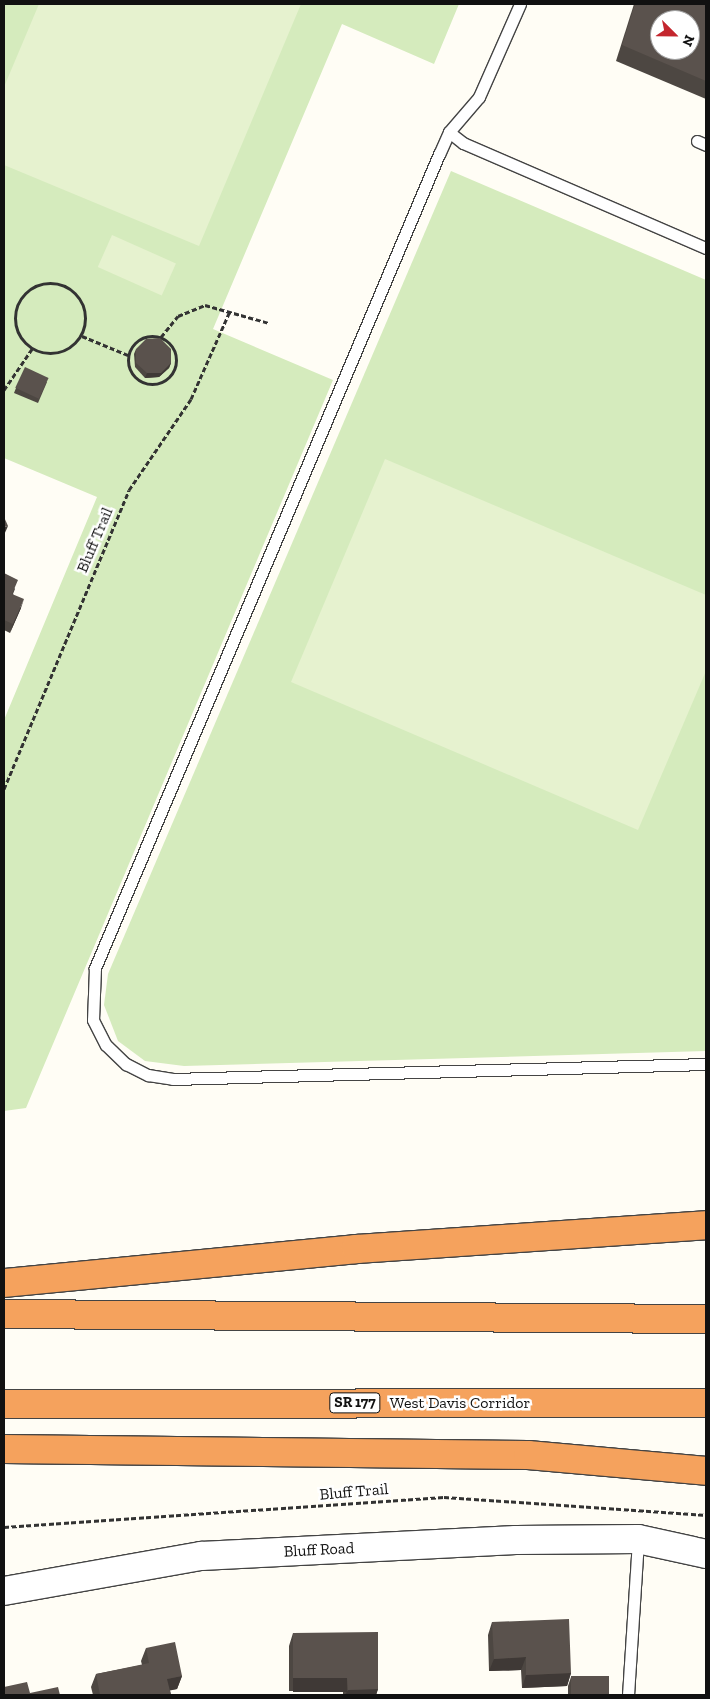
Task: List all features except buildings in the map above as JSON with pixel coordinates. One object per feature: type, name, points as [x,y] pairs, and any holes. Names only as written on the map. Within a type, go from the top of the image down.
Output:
[{"type":"highway","points":[[4,1283],[366,1248],[706,1225]]},
{"type":"highway","points":[[4,1314],[706,1319]]},
{"type":"highway","name":"West Davis Corridor","points":[[4,1404],[706,1404]]},
{"type":"highway","points":[[4,1448],[518,1455],[706,1471]]},
{"type":"street","name":"Bluff Road","points":[[4,1591],[201,1556],[516,1540],[638,1539],[706,1554]]},
{"type":"lane","points":[[520,4],[479,97],[449,132],[95,968],[93,1020],[106,1045],[126,1064],[148,1075],[174,1079],[706,1064]]},
{"type":"lane","points":[[449,132],[463,143],[706,248]]},
{"type":"lane","points":[[628,1695],[638,1539]]},
{"type":"path","points":[[40,284],[64,285],[78,296],[86,319],[82,336],[60,352],[32,349],[17,331],[15,312],[24,294],[40,284]]},
{"type":"path","points":[[161,337],[172,321],[191,308],[205,305],[269,323]]},
{"type":"path","name":"Bluff Trail","points":[[4,789],[129,490],[192,399],[230,311]]},
{"type":"path","points":[[82,336],[128,355]]},
{"type":"path","points":[[142,337],[161,337],[171,345],[176,360],[164,381],[141,382],[130,371],[128,355],[142,337]]},
{"type":"path","points":[[4,390],[32,349]]},
{"type":"path","name":"Bluff Trail","points":[[4,1527],[444,1497],[706,1515]]},
{"type":"green space","points":[[4,4],[459,4],[434,64],[342,24],[213,329],[333,380],[26,1108],[4,1111],[4,720],[97,497],[4,458]]},
{"type":"green space","points":[[39,4],[301,4],[199,246],[4,165],[4,87]]},
{"type":"green space","points":[[451,171],[706,280],[706,1051],[184,1066],[145,1061],[118,1041],[104,1005],[108,974]]},
{"type":"green space","points":[[112,235],[176,263],[162,295],[98,267]]},
{"type":"green space","points":[[385,459],[706,595],[706,671],[638,830],[291,682]]}]
